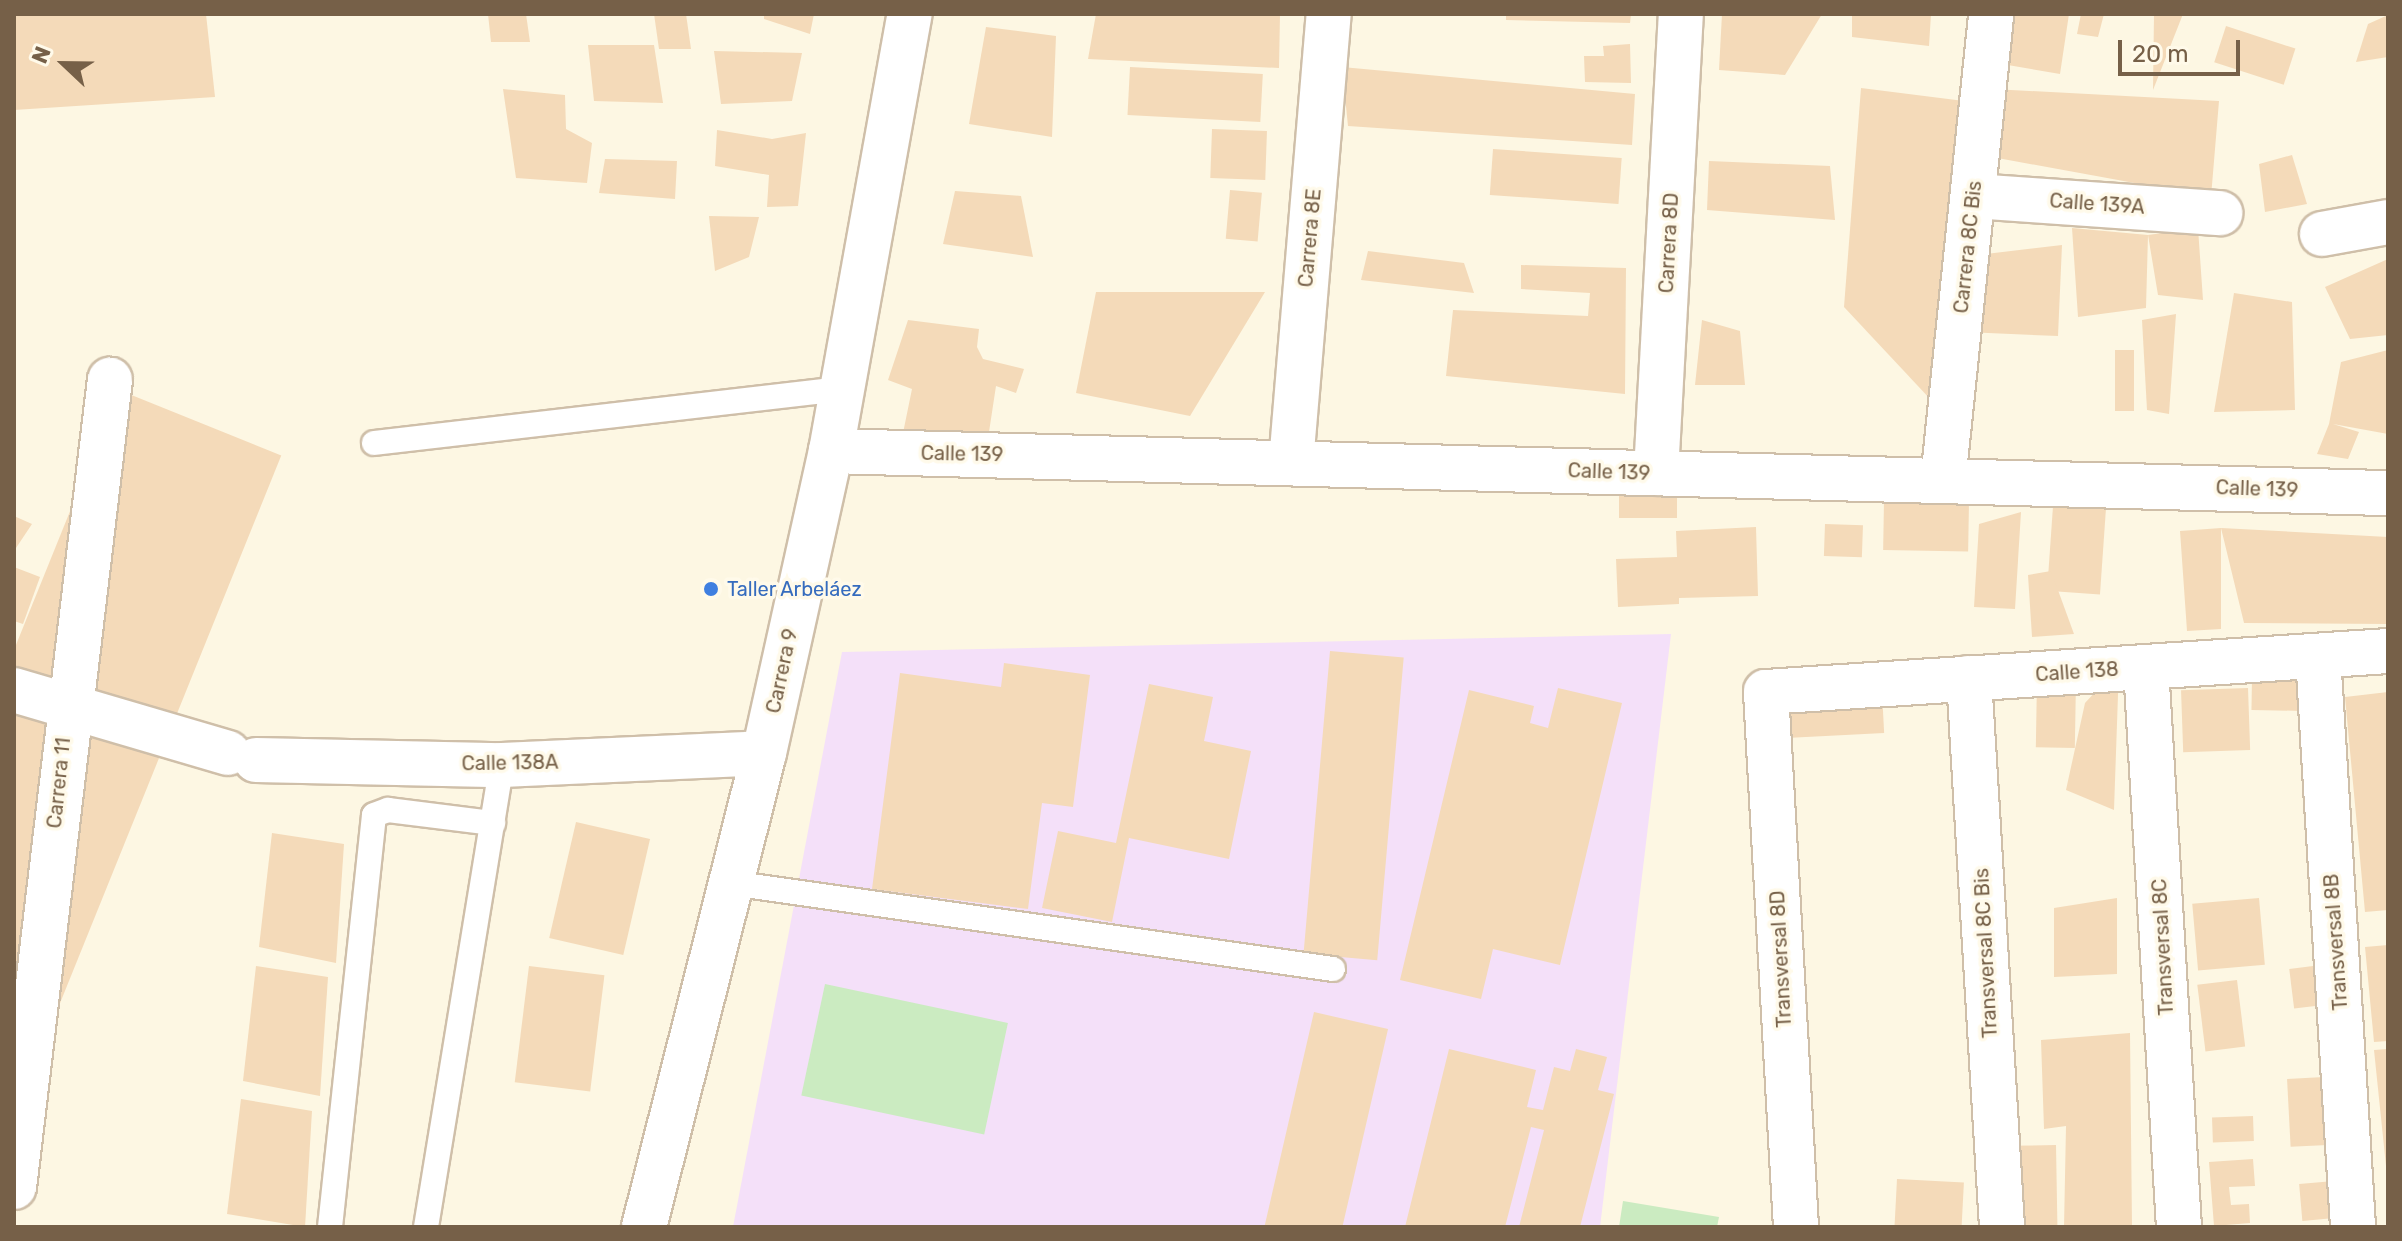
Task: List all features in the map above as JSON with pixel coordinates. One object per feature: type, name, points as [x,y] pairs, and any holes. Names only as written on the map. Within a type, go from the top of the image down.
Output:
[{"type":"street","name":"Carrera 9","points":[[644,1227],[764,753],[831,451],[910,14]]},
{"type":"street","name":"Carrera 8E","points":[[1291,463],[1329,14]]},
{"type":"street","name":"Carrera 8D","points":[[1656,473],[1681,14]]},
{"type":"street","name":"Carrera 8C Bis","points":[[1943,481],[1991,14]]},
{"type":"street","name":"Calle 139A","points":[[1974,196],[2220,213]]},
{"type":"street","points":[[2322,234],[2388,222]]},
{"type":"street","name":"Carrera 11","points":[[14,1187],[68,706],[110,380]]},
{"type":"street","name":"Calle 139","points":[[831,451],[2388,493]]},
{"type":"street","name":"Calle 138","points":[[1766,692],[2388,651]]},
{"type":"street","name":"Transversal 8B","points":[[2318,656],[2353,1227]]},
{"type":"street","name":"Transversal 8C","points":[[2146,667],[2179,1227]]},
{"type":"street","name":"Transversal 8C Bis","points":[[1969,678],[2002,1227]]},
{"type":"street","name":"Calle 138A","points":[[14,690],[242,757],[502,765],[764,753]]},
{"type":"street","name":"Transversal 8D","points":[[1766,692],[1796,1227]]},
{"type":"lane","points":[[374,443],[842,389]]},
{"type":"lane","points":[[426,1227],[502,765]]},
{"type":"lane","points":[[330,1227],[374,815],[388,810],[493,823]]},
{"type":"lane","points":[[731,883],[1333,969]]},
{"type":"shaded area","points":[[1671,634],[1600,1227],[733,1227],[842,652]]},
{"type":"green space","points":[[825,984],[1008,1023],[984,1134],[801,1096]]},
{"type":"green space","points":[[1623,1201],[1719,1217],[1717,1227],[1619,1227]]},
{"type":"building","points":[[14,14],[206,14],[215,97],[14,110]]},
{"type":"building","points":[[488,14],[526,14],[530,42],[491,42]]},
{"type":"building","points":[[654,14],[686,14],[691,49],[659,49]]},
{"type":"building","points":[[764,14],[814,14],[810,34],[764,19]]},
{"type":"building","points":[[1096,14],[1280,14],[1279,68],[1088,59]]},
{"type":"building","points":[[1506,14],[1631,14],[1630,23],[1506,20]]},
{"type":"building","points":[[1722,14],[1822,14],[1785,75],[1719,70]]},
{"type":"building","points":[[1852,14],[1931,14],[1929,46],[1852,37]]},
{"type":"building","points":[[2010,14],[2069,14],[2060,74],[2002,64]]},
{"type":"building","points":[[2081,14],[2104,14],[2098,37],[2077,34]]},
{"type":"building","points":[[2154,14],[2183,14],[2153,90]]},
{"type":"building","points":[[2388,15],[2388,57],[2356,62],[2368,24]]},
{"type":"building","points":[[2226,26],[2295,49],[2284,85],[2214,62]]},
{"type":"building","points":[[986,27],[1056,36],[1052,137],[969,124]]},
{"type":"building","points":[[1630,44],[1631,83],[1585,82],[1584,56],[1604,56],[1603,46]]},
{"type":"building","points":[[588,45],[654,45],[663,103],[594,101]]},
{"type":"building","points":[[714,51],[802,53],[792,101],[721,104]]},
{"type":"building","points":[[1130,67],[1263,74],[1260,122],[1127,115]]},
{"type":"building","points":[[1342,67],[1635,94],[1632,145],[1348,126]]},
{"type":"building","points":[[1861,88],[1964,101],[1932,401],[1844,307]]},
{"type":"building","points":[[503,89],[565,95],[566,129],[592,143],[587,183],[516,178]]},
{"type":"building","points":[[1992,89],[2219,101],[2211,197],[1992,157]]},
{"type":"building","points":[[1212,129],[1267,131],[1265,180],[1210,178]]},
{"type":"building","points":[[717,130],[772,139],[806,133],[798,206],[767,207],[769,175],[715,166]]},
{"type":"building","points":[[1493,149],[1622,158],[1618,204],[1490,195]]},
{"type":"building","points":[[2292,155],[2307,204],[2265,212],[2259,164]]},
{"type":"building","points":[[605,159],[677,161],[675,199],[599,193]]},
{"type":"building","points":[[1709,161],[1830,166],[1835,220],[1707,210]]},
{"type":"building","points":[[1230,190],[1262,193],[1258,242],[1226,239]]},
{"type":"building","points":[[955,191],[1021,196],[1033,257],[943,244]]},
{"type":"building","points":[[709,216],[759,217],[749,257],[715,271]]},
{"type":"building","points":[[2072,228],[2148,235],[2146,308],[2078,317]]},
{"type":"building","points":[[2198,228],[2203,300],[2158,295],[2148,235]]},
{"type":"building","points":[[2062,245],[2058,336],[1965,332],[1969,256]]},
{"type":"building","points":[[1368,251],[1464,263],[1474,293],[1361,280]]},
{"type":"building","points":[[2388,259],[2388,335],[2350,339],[2325,287]]},
{"type":"building","points":[[1521,265],[1626,268],[1625,394],[1446,376],[1453,310],[1588,316],[1590,293],[1521,289]]},
{"type":"building","points":[[1096,292],[1265,292],[1190,416],[1076,393]]},
{"type":"building","points":[[2234,293],[2292,302],[2295,410],[2214,412]]},
{"type":"building","points":[[2176,314],[2169,414],[2147,410],[2142,320]]},
{"type":"building","points":[[908,320],[979,329],[977,347],[983,359],[1024,369],[1016,393],[996,386],[989,432],[903,433],[912,389],[888,380]]},
{"type":"building","points":[[1702,320],[1740,331],[1745,385],[1695,385]]},
{"type":"building","points":[[2115,350],[2134,350],[2134,411],[2115,411]]},
{"type":"building","points":[[2388,350],[2388,434],[2333,424],[2359,432],[2348,459],[2317,454],[2329,424],[2341,362]]},
{"type":"building","points":[[119,390],[281,456],[14,1117],[14,650]]},
{"type":"building","points":[[1619,474],[1677,474],[1677,518],[1619,518]]},
{"type":"building","points":[[2054,492],[2107,496],[2100,594],[2047,591]]},
{"type":"building","points":[[1884,501],[1969,502],[1968,551],[1883,550]]},
{"type":"building","points":[[2021,512],[2015,609],[1974,607],[1979,524]]},
{"type":"building","points":[[14,516],[32,524],[14,551]]},
{"type":"building","points":[[1825,524],[1863,525],[1862,557],[1824,556]]},
{"type":"building","points":[[1756,527],[1758,596],[1679,598],[1679,604],[1618,607],[1616,559],[1677,557],[1676,531]]},
{"type":"building","points":[[2221,528],[2388,537],[2388,624],[2244,623]]},
{"type":"building","points":[[2221,528],[2221,629],[2187,631],[2180,531]]},
{"type":"building","points":[[14,567],[40,577],[23,624],[14,621]]},
{"type":"building","points":[[2051,571],[2074,634],[2032,637],[2028,575]]},
{"type":"building","points":[[1330,651],[1404,657],[1377,960],[1304,954]]},
{"type":"building","points":[[1004,663],[1090,675],[1073,807],[1042,803],[1028,909],[872,889],[900,673],[1001,687]]},
{"type":"building","points":[[2119,666],[2114,810],[2066,790],[2085,703]]},
{"type":"building","points":[[2037,679],[2076,680],[2075,748],[2036,747]]},
{"type":"building","points":[[2252,679],[2303,680],[2302,711],[2251,710]]},
{"type":"building","points":[[1149,684],[1213,697],[1204,741],[1251,751],[1229,859],[1129,838],[1112,922],[1042,908],[1058,831],[1116,843]]},
{"type":"building","points":[[1558,688],[1622,703],[1560,965],[1493,949],[1481,999],[1400,980],[1469,690],[1534,706],[1530,723],[1548,728]]},
{"type":"building","points":[[2248,688],[2250,750],[2183,752],[2181,690]]},
{"type":"building","points":[[1882,692],[1884,733],[1791,738],[1789,697]]},
{"type":"building","points":[[2388,692],[2388,910],[2365,912],[2345,697]]},
{"type":"building","points":[[576,822],[650,839],[623,955],[549,938]]},
{"type":"building","points":[[272,833],[344,844],[336,963],[259,947]]},
{"type":"building","points":[[2117,898],[2117,974],[2054,977],[2054,908]]},
{"type":"building","points":[[2259,898],[2265,965],[2198,971],[2192,904]]},
{"type":"building","points":[[2388,945],[2388,1041],[2374,1042],[2365,947]]},
{"type":"building","points":[[2321,965],[2326,1005],[2294,1009],[2289,969]]},
{"type":"building","points":[[256,966],[328,977],[320,1096],[243,1081]]},
{"type":"building","points":[[529,966],[604,975],[590,1091],[515,1082]]},
{"type":"building","points":[[2237,980],[2245,1047],[2205,1051],[2197,985]]},
{"type":"building","points":[[1314,1012],[1388,1029],[1342,1227],[1264,1227]]},
{"type":"building","points":[[2130,1033],[2132,1227],[2064,1227],[2066,1126],[2044,1129],[2041,1040]]},
{"type":"building","points":[[1449,1049],[1536,1070],[1527,1107],[1543,1110],[1554,1067],[1570,1071],[1576,1049],[1607,1057],[1598,1090],[1614,1094],[1580,1227],[1519,1227],[1544,1130],[1531,1127],[1505,1227],[1405,1227]]},
{"type":"building","points":[[2388,1049],[2388,1166],[2386,1166],[2374,1050]]},
{"type":"building","points":[[2324,1077],[2328,1145],[2291,1147],[2287,1079]]},
{"type":"building","points":[[241,1099],[312,1111],[305,1227],[227,1214]]},
{"type":"building","points":[[2253,1116],[2254,1141],[2213,1142],[2212,1117]]},
{"type":"building","points":[[2056,1145],[2057,1226],[2007,1227],[2006,1146]]},
{"type":"building","points":[[2253,1159],[2255,1186],[2229,1187],[2231,1205],[2249,1204],[2250,1223],[2214,1226],[2209,1162]]},
{"type":"building","points":[[1897,1179],[1964,1183],[1962,1227],[1894,1227]]},
{"type":"building","points":[[2334,1181],[2337,1218],[2302,1221],[2299,1184]]},
{"type":"place","name":"Taller Arbeláez","points":[[711,589]]}]
